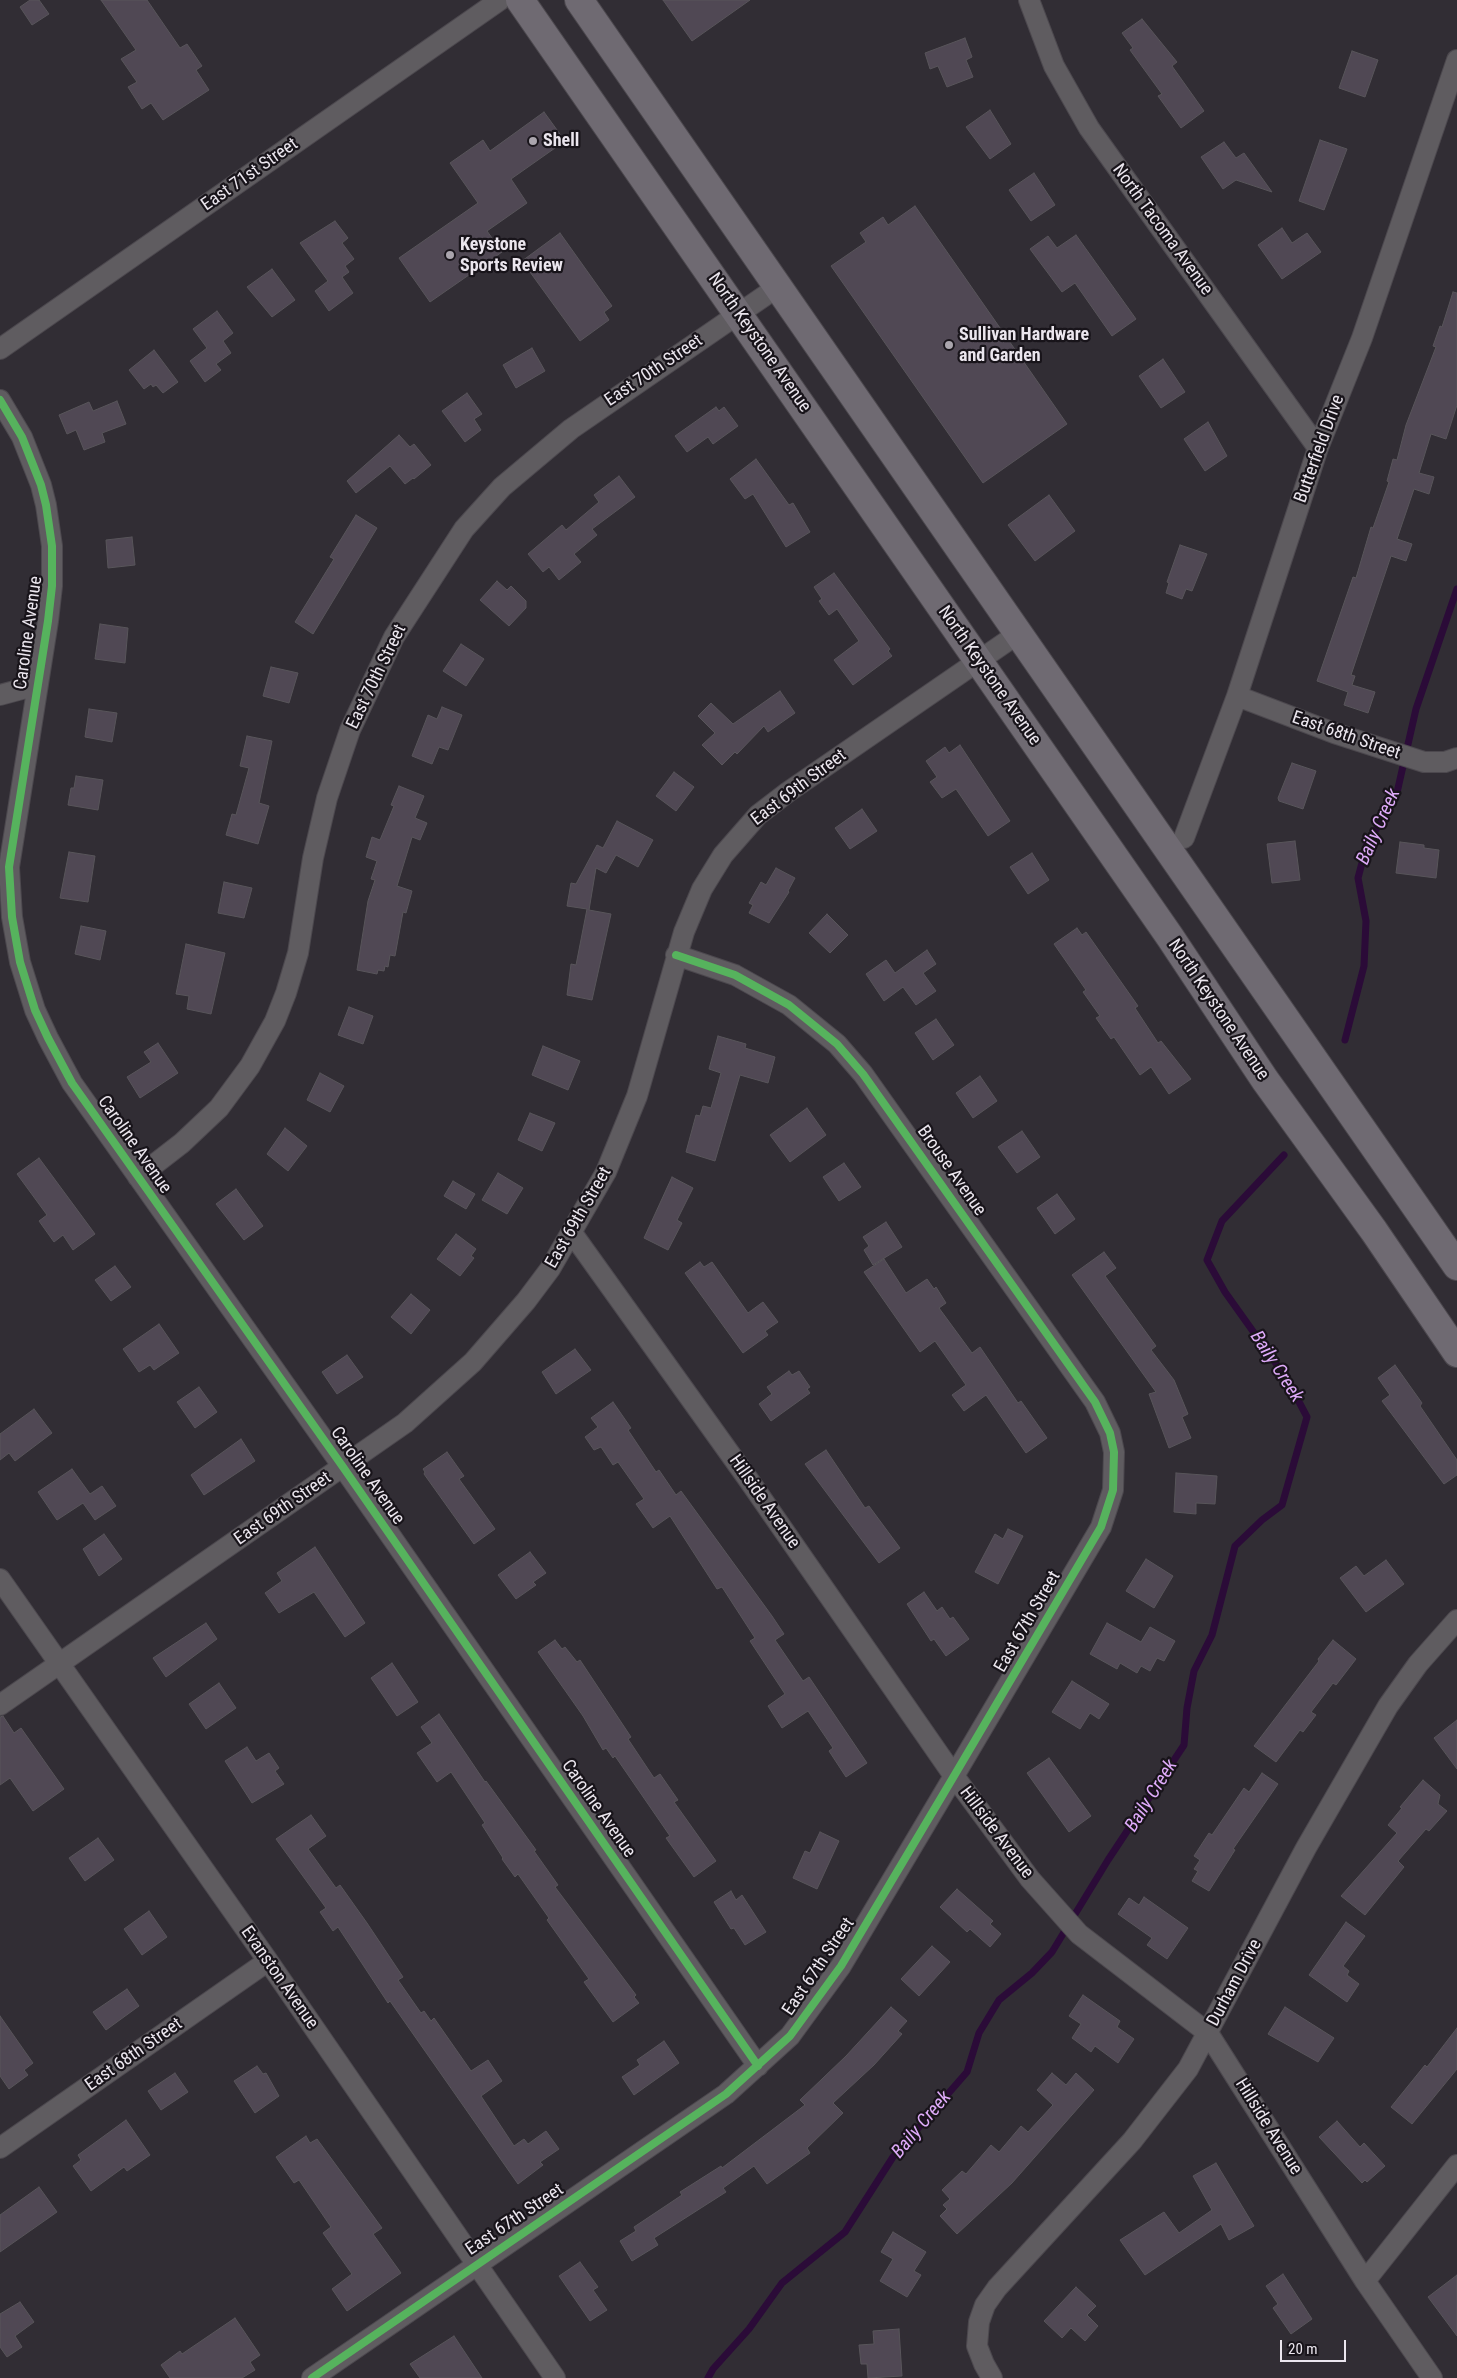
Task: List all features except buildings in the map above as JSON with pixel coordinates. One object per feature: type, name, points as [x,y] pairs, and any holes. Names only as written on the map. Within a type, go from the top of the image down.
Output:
[{"type":"main road","name":"North Keystone Avenue","points":[[520,0],[1170,937],[1265,1080],[1325,1166],[1374,1231],[1457,1353]]},
{"type":"main road","points":[[579,0],[1457,1266]]},
{"type":"street","name":"East 71st Street","points":[[0,349],[500,0]]},
{"type":"street","name":"North Tacoma Avenue","points":[[1029,0],[1054,66],[1089,128],[1318,448]]},
{"type":"street","name":"Butterfield Drive","points":[[1184,838],[1237,696],[1318,448],[1362,338],[1457,60]]},
{"type":"street","name":"East 70th Street","points":[[138,1177],[182,1143],[219,1108],[250,1066],[275,1021],[298,953],[313,858],[327,798],[350,730],[394,637],[453,543],[489,499],[547,448],[594,412],[779,286]]},
{"type":"street","name":"Caroline Avenue","points":[[0,400],[22,437],[34,466],[46,505],[53,555],[52,586],[5,877],[26,982],[38,1017],[72,1083],[343,1467],[758,2066]]},
{"type":"street","name":"East 69th Street","points":[[0,1704],[405,1423],[473,1362],[526,1301],[550,1269],[572,1234],[606,1172],[633,1109],[676,955],[695,906],[712,872],[734,841],[758,815],[788,792],[1019,633]]},
{"type":"street","name":"Caroline Avenue","points":[[0,695],[37,684]]},
{"type":"street","name":"East 68th Street","points":[[1237,696],[1360,742],[1424,762],[1445,762],[1457,758]]},
{"type":"street","name":"Brouse Avenue","points":[[676,955],[735,975],[789,1004],[832,1039],[864,1074],[1095,1402],[1110,1433],[1114,1452],[1114,1482]]},
{"type":"street","name":"Hillside Avenue","points":[[572,1234],[742,1471],[954,1776],[1015,1860],[1079,1934],[1208,2033],[1365,2281],[1432,2378]]},
{"type":"street","name":"East 67th Street","points":[[312,2378],[726,2094],[790,2036],[830,1984],[1101,1527],[1110,1505],[1114,1482]]},
{"type":"street","name":"Evanston Avenue","points":[[0,1579],[268,1962],[555,2378]]},
{"type":"street","name":"Durham Drive","points":[[992,2378],[977,2346],[979,2322],[985,2305],[997,2288],[1132,2141],[1188,2069],[1306,1848],[1388,1706],[1423,1658],[1457,1620]]},
{"type":"street","name":"East 68th Street","points":[[0,2148],[268,1962]]},
{"type":"street","points":[[1365,2281],[1457,2166]]},
{"type":"waterway","name":"Baily Creek","points":[[1345,1040],[1364,966],[1366,921],[1358,878],[1367,844],[1396,797],[1416,709],[1457,589]]},
{"type":"waterway","name":"Baily Creek","points":[[708,2378],[713,2369],[749,2329],[782,2283],[845,2232],[893,2157],[967,2072],[979,2033],[999,2000],[1032,1973],[1052,1952],[1108,1860],[1184,1745],[1187,1708],[1194,1671],[1212,1635],[1235,1546],[1262,1520],[1282,1505],[1307,1417],[1287,1379],[1225,1292],[1207,1260],[1222,1221],[1284,1155]]},
{"type":"cycle path","points":[[0,400],[22,437],[41,485],[52,546],[52,586],[48,621],[9,867],[12,917],[20,962],[35,1010],[72,1083],[343,1467],[758,2066]]},
{"type":"cycle path","points":[[312,2378],[726,2094],[790,2036],[841,1966],[954,1776],[1101,1527],[1113,1490],[1114,1452],[1110,1433],[1095,1402],[863,1074],[837,1044],[789,1005],[735,975],[676,955]]},
{"type":"place","name":"Shell","points":[[533,141]]},
{"type":"place","name":"Keystone Sports Review","points":[[450,255]]},
{"type":"place","name":"Sullivan Hardware and Garden","points":[[949,345]]}]
